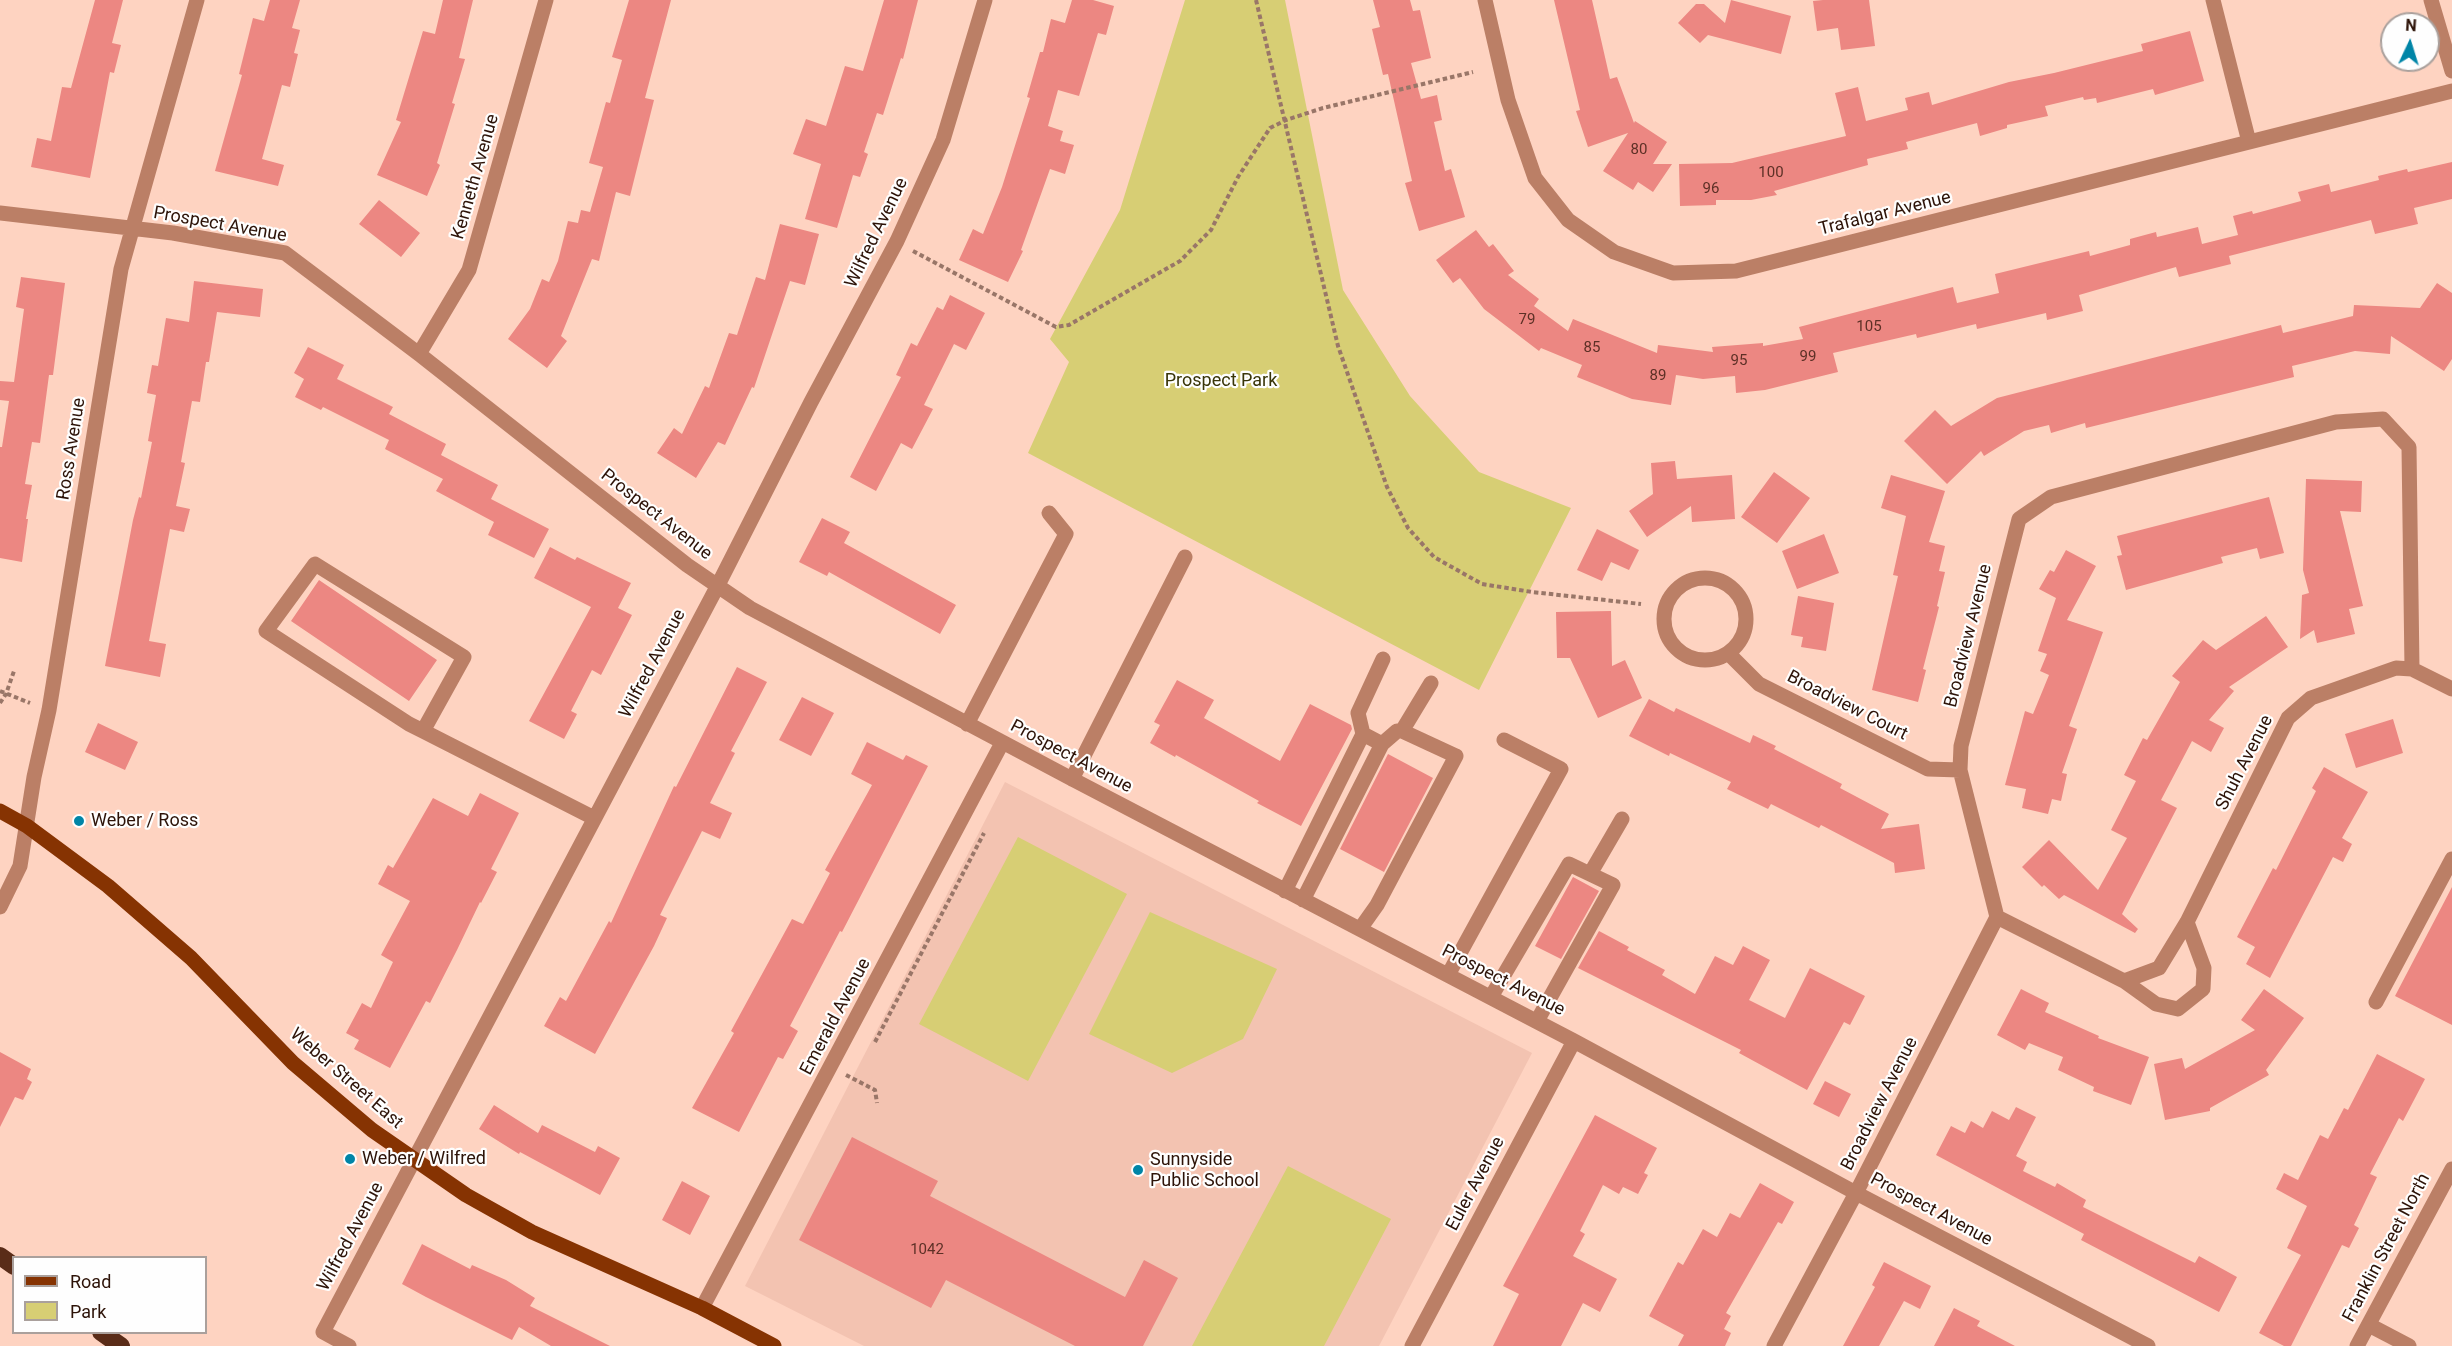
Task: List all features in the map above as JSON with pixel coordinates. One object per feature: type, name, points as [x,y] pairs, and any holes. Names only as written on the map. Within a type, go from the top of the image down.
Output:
[{"type":"highway","points":[[104,1334],[121,1346]]},
{"type":"main road","name":"Weber Street East","points":[[0,811],[27,826],[116,893],[191,957],[293,1062],[372,1130],[466,1195],[532,1232],[702,1308],[774,1346]]},
{"type":"street","name":"Ross Avenue","points":[[0,907],[20,866],[34,777],[49,710],[121,269],[197,0]]},
{"type":"street","name":"Kenneth Avenue","points":[[419,354],[469,270],[546,0]]},
{"type":"street","name":"Wilfred Avenue","points":[[349,1346],[323,1332],[717,587],[811,402],[897,241],[943,140],[985,0]]},
{"type":"street","name":"Trafalgar Avenue","points":[[1485,0],[1508,100],[1535,178],[1568,220],[1614,252],[1673,273],[1736,272],[2452,91]]},
{"type":"street","points":[[2213,0],[2249,142]]},
{"type":"street","points":[[2431,0],[2452,71]]},
{"type":"street","name":"Prospect Avenue","points":[[0,213],[173,233],[285,252],[717,587],[750,608],[1071,780],[1537,1021],[1856,1193],[2148,1346]]},
{"type":"street","name":"Broadview Avenue","points":[[1774,1346],[1856,1193],[1997,917],[1960,770],[1961,746],[2019,519],[2051,497],[2336,422],[2383,419],[2409,447],[2412,669]]},
{"type":"street","points":[[967,724],[1065,534],[1049,513]]},
{"type":"street","points":[[1071,780],[1185,557]]},
{"type":"street","points":[[423,731],[464,657],[315,564],[266,631],[423,731],[594,818]]},
{"type":"street","points":[[1698,579],[1712,579],[1726,583],[1742,599],[1746,612],[1746,626],[1742,640],[1734,650],[1728,653],[1708,661],[1696,660],[1682,654],[1672,644],[1664,625],[1665,610],[1674,592],[1698,579]]},
{"type":"street","name":"Broadview Court","points":[[1728,653],[1759,684],[1907,759],[1928,769],[1960,770]]},
{"type":"street","points":[[1285,891],[1363,734],[1358,713],[1383,659]]},
{"type":"street","name":"Shuh Avenue","points":[[2124,981],[2159,968],[2187,922],[2288,718],[2312,698],[2396,668],[2412,669]]},
{"type":"street","points":[[2412,669],[2452,689]]},
{"type":"street","points":[[1402,730],[1431,683]]},
{"type":"street","points":[[1303,900],[1382,744],[1397,731],[1402,730],[1456,756],[1377,905],[1360,929]]},
{"type":"street","points":[[1363,734],[1382,744]]},
{"type":"street","points":[[1448,975],[1561,769],[1504,740]]},
{"type":"street","name":"Emerald Avenue","points":[[702,1308],[832,1068],[1002,743]]},
{"type":"street","points":[[1590,874],[1622,819]]},
{"type":"street","points":[[2376,1002],[2452,859]]},
{"type":"street","points":[[1491,997],[1569,864],[1613,885],[1537,1021]]},
{"type":"street","points":[[1997,917],[2124,981],[2156,1004],[2178,1010],[2203,989],[2204,968],[2187,922]]},
{"type":"street","name":"Euler Avenue","points":[[1412,1346],[1574,1041]]},
{"type":"street","name":"Franklin Street North","points":[[2357,1346],[2452,1169]]},
{"type":"street","points":[[2368,1325],[2409,1346]]},
{"type":"path","points":[[1256,0],[1338,346],[1387,487],[1408,528],[1434,557],[1482,584],[1641,604]]},
{"type":"path","points":[[897,241],[1056,327],[1069,326],[1180,261],[1211,230],[1238,177],[1270,129],[1286,120],[1323,108],[1473,72]]},
{"type":"path","points":[[0,703],[6,694],[14,671]]},
{"type":"path","points":[[0,691],[49,710]]},
{"type":"path","points":[[875,1042],[984,833]]},
{"type":"path","points":[[832,1068],[875,1090],[877,1103]]},
{"type":"shaded area","name":"Sunnyside Public School","points":[[1005,782],[1532,1053],[1379,1346],[864,1346],[745,1286]]},
{"type":"green space","name":"Prospect Park","points":[[1185,0],[1285,0],[1343,290],[1410,396],[1479,472],[1571,508],[1479,690],[1028,453],[1069,362],[1050,339],[1120,210]]},
{"type":"green space","points":[[1018,837],[1127,894],[1028,1081],[919,1024]]},
{"type":"green space","points":[[1150,912],[1277,969],[1243,1039],[1172,1073],[1089,1034]]},
{"type":"green space","points":[[1288,1166],[1391,1219],[1324,1346],[1192,1346]]},
{"type":"building","points":[[95,0],[123,0],[112,43],[121,45],[114,73],[110,72],[90,178],[31,167],[37,138],[51,141],[62,87],[71,88]]},
{"type":"building","points":[[270,0],[300,0],[292,28],[300,30],[294,53],[298,54],[290,87],[282,85],[262,159],[284,165],[278,186],[215,171],[242,75],[239,74],[253,18],[264,21]]},
{"type":"building","points":[[443,0],[473,0],[459,58],[465,59],[452,103],[455,104],[437,163],[440,165],[427,196],[377,175],[401,122],[396,120],[423,31],[435,34]]},
{"type":"building","points":[[629,0],[671,0],[645,98],[654,100],[630,196],[616,192],[599,261],[592,259],[561,336],[567,341],[547,368],[508,339],[530,309],[542,279],[549,282],[558,261],[568,221],[578,223],[581,210],[590,212],[603,167],[589,163],[606,102],[610,103],[622,60],[612,57]]},
{"type":"building","points":[[884,0],[918,0],[903,59],[901,58],[883,115],[877,113],[864,152],[868,154],[860,177],[853,175],[837,228],[805,219],[821,164],[793,154],[806,119],[826,126],[845,66],[863,71]]},
{"type":"building","points":[[1072,0],[1093,0],[1114,6],[1106,35],[1098,33],[1079,96],[1058,90],[1048,126],[1063,131],[1060,141],[1074,145],[1065,174],[1050,169],[1021,250],[1023,251],[1008,282],[959,260],[973,229],[983,234],[1002,187],[1030,98],[1027,97],[1040,52],[1043,52],[1051,19],[1065,23]]},
{"type":"building","points":[[1373,0],[1410,0],[1413,11],[1420,10],[1431,58],[1411,63],[1421,99],[1437,95],[1442,120],[1434,122],[1445,171],[1451,169],[1465,217],[1419,231],[1405,183],[1412,181],[1388,74],[1383,75],[1372,29],[1380,27]]},
{"type":"building","points":[[1554,0],[1592,0],[1610,79],[1617,77],[1634,123],[1635,121],[1667,142],[1653,164],[1672,164],[1653,192],[1638,182],[1633,190],[1603,171],[1628,133],[1588,147],[1576,111],[1580,110]]},
{"type":"building","points":[[1731,0],[1791,16],[1781,54],[1708,35],[1700,43],[1678,23],[1696,4],[1704,4],[1725,23]]},
{"type":"building","points":[[1869,0],[1875,46],[1841,50],[1838,28],[1817,31],[1813,1]]},
{"type":"building","points":[[2190,31],[2204,81],[2155,95],[2153,89],[2097,103],[2096,98],[2084,100],[2083,97],[2045,106],[2048,116],[2007,125],[2007,128],[1980,136],[1977,123],[1906,142],[1908,149],[1867,159],[1868,165],[1774,191],[1777,195],[1751,200],[1716,200],[1716,205],[1680,206],[1679,164],[1732,163],[1846,136],[1835,93],[1858,87],[1866,121],[1908,110],[1905,98],[1929,92],[1932,105],[2009,82],[2143,51],[2141,44]]},
{"type":"building","points":[[2452,162],[2452,199],[2414,208],[2418,224],[2375,234],[2371,220],[2229,256],[2231,264],[2179,277],[2176,267],[2079,295],[2083,311],[2047,320],[2046,313],[1977,329],[1976,324],[1917,338],[1916,334],[1833,353],[1838,372],[1765,390],[1736,393],[1735,376],[1703,379],[1676,375],[1671,405],[1632,399],[1577,377],[1582,365],[1541,348],[1539,351],[1484,309],[1460,278],[1453,283],[1436,260],[1476,230],[1489,247],[1493,244],[1514,271],[1508,275],[1539,299],[1534,306],[1568,331],[1573,319],[1657,353],[1658,345],[1713,352],[1712,347],[1763,343],[1763,346],[1803,339],[1799,327],[1953,287],[1957,303],[1999,293],[1995,274],[2089,251],[2090,256],[2130,245],[2130,239],[2156,232],[2157,237],[2198,227],[2202,244],[2238,235],[2233,216],[2252,211],[2253,214],[2301,201],[2298,192],[2329,184],[2331,192],[2379,180],[2378,176]]},
{"type":"building","points":[[379,200],[420,233],[401,257],[359,224]]},
{"type":"building","points":[[780,224],[819,234],[805,285],[790,281],[754,388],[752,387],[725,445],[718,442],[696,478],[657,453],[674,428],[682,434],[705,386],[709,388],[729,333],[737,335],[756,277],[765,280]]},
{"type":"building","points":[[21,277],[65,283],[53,375],[49,375],[40,443],[32,442],[25,484],[32,485],[22,562],[0,558],[0,447],[2,447],[9,401],[0,400],[0,381],[14,382],[24,309],[16,307]]},
{"type":"building","points":[[194,281],[263,289],[260,317],[217,312],[200,402],[192,401],[181,462],[185,463],[176,506],[190,509],[184,532],[170,529],[149,641],[166,644],[160,677],[105,666],[133,520],[139,497],[141,498],[152,442],[148,441],[156,395],[147,393],[152,365],[158,366],[166,318],[189,322]]},
{"type":"building","points":[[2437,283],[2452,293],[2452,359],[2444,371],[2391,336],[2390,354],[2355,351],[2292,366],[2294,377],[2086,428],[2085,423],[2051,433],[2049,425],[2024,431],[1984,456],[1981,451],[1947,484],[1904,441],[1935,410],[1951,426],[1997,398],[2281,325],[2283,333],[2353,316],[2354,305],[2420,308]]},
{"type":"building","points":[[950,295],[985,313],[966,350],[954,344],[924,405],[933,409],[912,449],[901,443],[876,491],[850,477],[901,377],[896,375],[911,343],[917,346],[937,307],[943,310]]},
{"type":"building","points":[[308,347],[344,365],[337,379],[393,407],[389,414],[446,444],[441,455],[498,485],[491,499],[549,529],[534,558],[488,535],[494,522],[436,491],[443,479],[385,449],[389,440],[323,407],[321,410],[295,397],[304,379],[294,373]]},
{"type":"building","points":[[1675,461],[1677,479],[1732,475],[1735,519],[1692,522],[1691,506],[1647,537],[1629,511],[1653,494],[1651,463]]},
{"type":"building","points":[[1774,472],[1810,498],[1777,543],[1741,517]]},
{"type":"building","points":[[1891,475],[1945,491],[1929,542],[1945,546],[1939,571],[1945,572],[1937,606],[1939,607],[1923,669],[1926,670],[1918,702],[1872,690],[1898,576],[1893,575],[1906,516],[1881,508]]},
{"type":"building","points":[[2306,479],[2362,481],[2361,512],[2340,511],[2363,606],[2349,609],[2355,634],[2317,643],[2314,630],[2300,639],[2302,595],[2309,593],[2303,570]]},
{"type":"building","points":[[2269,497],[2284,553],[2260,559],[2257,548],[2221,557],[2223,563],[2126,590],[2117,556],[2122,555],[2117,536]]},
{"type":"building","points":[[822,518],[850,532],[844,543],[956,605],[940,634],[829,572],[827,576],[799,562]]},
{"type":"building","points":[[1597,529],[1639,550],[1629,570],[1611,562],[1602,581],[1577,570]]},
{"type":"building","points":[[1824,534],[1839,573],[1797,589],[1782,551]]},
{"type":"building","points":[[550,547],[575,560],[577,557],[631,583],[618,608],[632,615],[601,675],[592,670],[571,711],[577,714],[564,739],[529,721],[591,607],[534,578]]},
{"type":"building","points":[[2066,550],[2096,566],[2067,620],[2103,632],[2069,726],[2077,729],[2062,773],[2067,774],[2061,801],[2052,799],[2048,814],[2022,808],[2026,789],[2005,785],[2025,711],[2033,714],[2049,675],[2040,671],[2047,654],[2038,651],[2056,598],[2039,589],[2050,570],[2054,572]]},
{"type":"building","points":[[319,580],[437,660],[409,701],[291,621]]},
{"type":"building","points":[[1798,596],[1834,603],[1826,651],[1801,647],[1803,637],[1791,635]]},
{"type":"building","points":[[1611,611],[1612,666],[1625,660],[1642,698],[1598,718],[1570,658],[1557,658],[1556,612]]},
{"type":"building","points":[[2266,616],[2288,647],[2229,687],[2234,691],[2209,720],[2224,728],[2211,752],[2192,741],[2161,800],[2177,808],[2122,914],[2138,929],[2135,933],[2064,895],[2059,899],[2044,885],[2042,887],[2022,867],[2049,840],[2098,890],[2127,838],[2111,830],[2136,781],[2124,775],[2143,738],[2147,740],[2180,682],[2172,676],[2203,640],[2216,650]]},
{"type":"building","points":[[737,667],[767,682],[731,751],[735,753],[710,803],[732,813],[720,839],[702,831],[660,915],[667,918],[654,946],[595,1054],[544,1026],[560,997],[566,1001],[609,921],[611,923],[674,786],[676,787]]},
{"type":"building","points":[[1177,680],[1214,700],[1204,718],[1280,761],[1310,704],[1351,725],[1352,729],[1301,826],[1176,755],[1175,757],[1150,743],[1160,725],[1154,722]]},
{"type":"building","points":[[802,697],[834,713],[811,756],[779,740]]},
{"type":"building","points":[[1649,699],[1674,712],[1676,708],[1750,743],[1753,735],[1776,746],[1774,749],[1842,784],[1840,788],[1889,814],[1881,829],[1919,824],[1925,869],[1895,873],[1894,863],[1821,825],[1819,828],[1771,804],[1768,809],[1727,789],[1731,782],[1629,736]]},
{"type":"building","points":[[2393,719],[2403,753],[2356,768],[2345,734]]},
{"type":"building","points":[[98,723],[138,742],[125,770],[85,752]]},
{"type":"building","points":[[867,742],[903,760],[906,755],[928,766],[842,932],[840,931],[790,1026],[798,1031],[783,1059],[778,1057],[739,1132],[692,1108],[734,1033],[731,1031],[792,919],[803,924],[830,873],[825,870],[872,785],[851,774]]},
{"type":"building","points":[[1388,754],[1433,778],[1384,872],[1340,849]]},
{"type":"building","points":[[2324,767],[2368,792],[2342,838],[2352,844],[2343,862],[2333,857],[2270,978],[2246,964],[2255,947],[2237,937],[2273,868],[2276,870],[2316,791],[2312,788]]},
{"type":"building","points":[[480,793],[519,813],[491,869],[497,872],[430,1003],[426,1001],[390,1068],[354,1049],[359,1040],[346,1033],[362,1003],[371,1008],[393,962],[381,955],[410,901],[378,884],[388,865],[393,868],[433,798],[468,816]]},
{"type":"building","points":[[1573,877],[1599,891],[1561,959],[1535,946]]},
{"type":"building","points":[[2452,887],[2452,1025],[2395,996]]},
{"type":"building","points":[[1599,931],[1629,947],[1627,950],[1665,970],[1662,975],[1695,994],[1715,956],[1733,965],[1743,946],[1770,960],[1749,1000],[1785,1018],[1810,968],[1865,996],[1850,1025],[1844,1022],[1807,1090],[1739,1053],[1741,1050],[1578,968]]},
{"type":"building","points":[[2021,989],[2049,1003],[2045,1012],[2099,1036],[2098,1038],[2149,1057],[2131,1105],[2093,1091],[2094,1087],[2058,1070],[2063,1057],[2029,1043],[2025,1050],[1997,1035]]},
{"type":"building","points":[[2264,989],[2304,1018],[2266,1070],[2269,1075],[2210,1108],[2210,1111],[2165,1120],[2154,1064],[2182,1058],[2185,1069],[2255,1030],[2241,1020]]},
{"type":"building","points":[[0,1052],[31,1069],[27,1079],[32,1082],[23,1100],[15,1097],[0,1127]]},
{"type":"building","points":[[2377,1054],[2425,1079],[2403,1121],[2399,1118],[2370,1174],[2377,1177],[2354,1225],[2359,1228],[2349,1248],[2342,1245],[2291,1346],[2284,1346],[2259,1333],[2301,1255],[2287,1248],[2307,1206],[2276,1189],[2284,1173],[2298,1180],[2320,1135],[2328,1139],[2344,1108],[2348,1110]]},
{"type":"building","points":[[1825,1081],[1851,1094],[1839,1117],[1813,1104]]},
{"type":"building","points":[[494,1105],[538,1133],[542,1125],[595,1152],[598,1146],[620,1158],[600,1195],[520,1152],[519,1154],[479,1129]]},
{"type":"building","points":[[2016,1107],[2036,1117],[2016,1156],[2027,1162],[2023,1171],[2055,1187],[2057,1183],[2086,1200],[2083,1207],[2195,1263],[2199,1256],[2237,1277],[2219,1312],[2081,1240],[2084,1234],[1936,1155],[1951,1126],[1965,1133],[1971,1121],[1983,1128],[1992,1111],[2009,1120]]},
{"type":"building","points":[[1595,1115],[1657,1148],[1644,1173],[1648,1175],[1638,1194],[1623,1187],[1619,1194],[1603,1185],[1580,1231],[1585,1234],[1573,1256],[1617,1279],[1600,1312],[1583,1303],[1561,1346],[1493,1346],[1519,1294],[1503,1286]]},
{"type":"building","points":[[852,1137],[938,1181],[930,1196],[1125,1297],[1144,1260],[1178,1278],[1143,1346],[1075,1346],[946,1280],[931,1308],[799,1240]]},
{"type":"building","points":[[682,1181],[710,1196],[690,1235],[662,1220]]},
{"type":"building","points":[[1760,1183],[1794,1202],[1782,1224],[1778,1222],[1726,1313],[1731,1316],[1724,1329],[1731,1333],[1725,1346],[1678,1346],[1684,1335],[1649,1316],[1678,1262],[1683,1265],[1703,1229],[1717,1237],[1730,1213],[1740,1218]]},
{"type":"building","points":[[422,1244],[470,1269],[472,1265],[506,1280],[535,1298],[530,1306],[610,1346],[551,1346],[519,1327],[512,1340],[402,1284]]},
{"type":"building","points":[[1884,1262],[1931,1286],[1920,1309],[1904,1301],[1879,1346],[1843,1346],[1875,1287],[1872,1285]]},
{"type":"building","points":[[1954,1308],[1980,1321],[1977,1326],[2015,1346],[1934,1346]]},
{"type":"place","name":"Weber / Ross","points":[[79,821]]},
{"type":"place","name":"Weber / Wilfred","points":[[350,1159]]},
{"type":"place","name":"Sunnyside Public School","points":[[1138,1170]]}]
